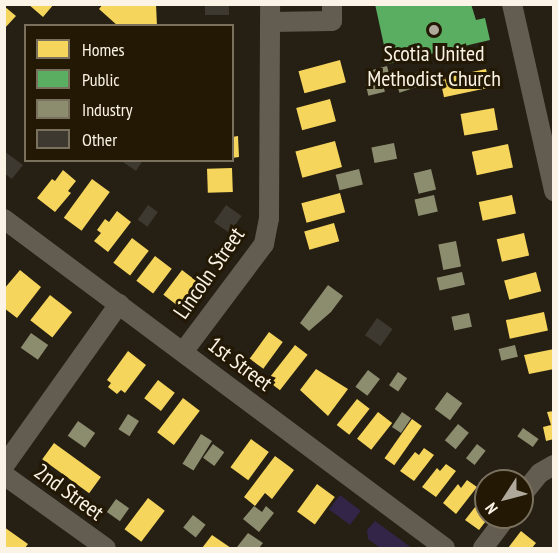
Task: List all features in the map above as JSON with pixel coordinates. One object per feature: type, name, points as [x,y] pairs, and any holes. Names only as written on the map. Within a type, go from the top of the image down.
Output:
[{"type":"street","points":[[512,4],[554,191]]},
{"type":"street","points":[[270,13],[332,13]]},
{"type":"street","name":"Lincoln Street","points":[[183,352],[264,244],[269,219],[270,13]]},
{"type":"street","name":"1st Street","points":[[4,219],[445,549]]},
{"type":"street","points":[[4,466],[119,304]]},
{"type":"street","points":[[534,480],[540,473],[554,465]]},
{"type":"street","name":"2nd Street","points":[[4,475],[106,549]]},
{"type":"street","points":[[483,549],[497,529]]},
{"type":"shaded area","points":[[340,495],[361,511],[350,525],[329,509]]},
{"type":"shaded area","points":[[375,521],[412,548],[380,548],[368,539],[367,530]]},
{"type":"building: Homes","points":[[28,4],[54,4],[43,17]]},
{"type":"building: Homes","points":[[103,4],[156,4],[157,24],[116,24],[99,9]]},
{"type":"building: Homes","points":[[4,6],[16,16],[4,29]]},
{"type":"building: Homes","points":[[340,60],[346,82],[304,93],[298,71]]},
{"type":"building: Homes","points":[[486,69],[490,88],[444,97],[440,79]]},
{"type":"building: Homes","points":[[330,99],[336,121],[302,130],[296,108]]},
{"type":"building: Homes","points":[[494,108],[498,130],[464,136],[461,114]]},
{"type":"building: Homes","points":[[238,136],[239,157],[234,158],[234,137]]},
{"type":"building: Homes","points":[[335,141],[342,167],[302,178],[295,152]]},
{"type":"building: Homes","points":[[508,144],[513,167],[477,175],[472,152]]},
{"type":"building: Homes","points":[[232,168],[233,192],[208,193],[207,169]]},
{"type":"building: Homes","points":[[63,170],[76,181],[68,191],[71,193],[55,212],[37,198],[52,179],[55,181]]},
{"type":"building: Homes","points":[[92,179],[110,192],[82,231],[64,218]]},
{"type":"building: Homes","points":[[340,193],[345,212],[307,223],[301,203]]},
{"type":"building: Homes","points":[[512,195],[516,214],[483,221],[479,202]]},
{"type":"building: Homes","points":[[117,211],[131,222],[108,252],[94,241],[101,233],[97,230],[105,219],[109,222]]},
{"type":"building: Homes","points":[[334,223],[339,241],[309,250],[304,232]]},
{"type":"building: Homes","points":[[524,233],[529,255],[502,262],[497,239]]},
{"type":"building: Homes","points":[[132,238],[149,251],[130,275],[113,263]]},
{"type":"building: Homes","points":[[155,256],[172,269],[153,293],[136,281]]},
{"type":"building: Homes","points":[[20,270],[41,287],[17,318],[4,308],[4,289]]},
{"type":"building: Homes","points":[[182,270],[199,283],[180,307],[163,295]]},
{"type":"building: Homes","points":[[536,272],[541,291],[509,300],[504,281]]},
{"type":"building: Homes","points":[[50,295],[72,312],[52,337],[30,320]]},
{"type":"building: Homes","points":[[544,312],[548,331],[510,339],[506,320]]},
{"type":"building: Homes","points":[[269,332],[283,342],[263,369],[250,359]]},
{"type":"building: Homes","points":[[295,345],[308,355],[280,390],[267,380]]},
{"type":"building: Homes","points":[[554,349],[554,369],[529,374],[524,355]]},
{"type":"building: Homes","points":[[128,351],[146,365],[125,393],[121,390],[117,394],[108,387],[111,383],[107,380]]},
{"type":"building: Homes","points":[[316,369],[348,389],[328,416],[300,390]]},
{"type":"building: Homes","points":[[158,380],[175,393],[161,411],[144,398]]},
{"type":"building: Homes","points":[[183,398],[200,411],[174,445],[157,432]]},
{"type":"building: Homes","points":[[357,399],[370,409],[349,435],[337,425]]},
{"type":"building: Homes","points":[[554,411],[554,439],[546,441],[543,427],[551,425],[547,412]]},
{"type":"building: Homes","points":[[378,412],[392,423],[371,450],[357,439]]},
{"type":"building: Homes","points":[[412,419],[422,426],[394,465],[384,458]]},
{"type":"building: Homes","points":[[251,439],[269,452],[248,480],[230,467]]},
{"type":"building: Homes","points":[[54,443],[101,477],[89,493],[42,459]]},
{"type":"building: Homes","points":[[424,448],[434,455],[414,481],[400,471],[415,452],[419,455]]},
{"type":"building: Homes","points":[[275,456],[294,470],[272,499],[265,493],[255,506],[244,497]]},
{"type":"building: Homes","points":[[446,464],[456,471],[436,497],[422,487],[437,468],[440,471]]},
{"type":"building: Homes","points":[[467,480],[474,485],[474,491],[456,514],[443,503],[458,484],[461,488]]},
{"type":"building: Homes","points":[[317,484],[335,497],[315,524],[297,512]]},
{"type":"building: Homes","points":[[148,498],[165,511],[141,542],[125,529]]},
{"type":"building: Homes","points":[[474,508],[474,526],[465,520]]},
{"type":"building: Homes","points":[[4,527],[28,544],[25,548],[4,548]]},
{"type":"building: Homes","points":[[521,531],[536,543],[532,548],[508,548]]},
{"type":"building: Homes","points":[[212,535],[231,548],[202,548]]},
{"type":"building: Public","name":"Scotia United Methodist Church","points":[[375,4],[471,4],[476,20],[485,18],[490,40],[388,64]]},
{"type":"building: Industry","points":[[387,66],[390,77],[373,81],[371,70]]},
{"type":"building: Industry","points":[[424,71],[428,83],[399,93],[395,80]]},
{"type":"building: Industry","points":[[382,80],[385,92],[368,96],[366,84]]},
{"type":"building: Industry","points":[[394,143],[397,159],[374,163],[371,147]]},
{"type":"building: Industry","points":[[359,169],[363,185],[340,190],[336,175]]},
{"type":"building: Industry","points":[[431,169],[436,189],[419,194],[414,173]]},
{"type":"building: Industry","points":[[434,195],[438,212],[418,216],[415,199]]},
{"type":"building: Industry","points":[[456,241],[461,267],[443,270],[438,244]]},
{"type":"building: Industry","points":[[462,272],[465,285],[440,291],[437,278]]},
{"type":"building: Industry","points":[[328,285],[343,296],[331,312],[309,331],[300,323]]},
{"type":"building: Industry","points":[[469,313],[472,327],[454,330],[451,317]]},
{"type":"building: Industry","points":[[31,333],[48,345],[38,360],[21,348]]},
{"type":"building: Industry","points":[[515,345],[518,357],[501,361],[499,349]]},
{"type":"building: Industry","points":[[368,370],[380,379],[367,396],[355,387]]},
{"type":"building: Industry","points":[[398,372],[407,378],[398,391],[389,385]]},
{"type":"building: Industry","points":[[447,392],[462,403],[450,420],[435,409]]},
{"type":"building: Industry","points":[[402,412],[411,418],[401,433],[392,427]]},
{"type":"building: Industry","points":[[128,414],[139,421],[129,436],[118,429]]},
{"type":"building: Industry","points":[[78,421],[95,433],[85,448],[68,436]]},
{"type":"building: Industry","points":[[458,424],[469,433],[456,449],[445,440]]},
{"type":"building: Industry","points":[[523,428],[539,439],[533,447],[517,436]]},
{"type":"building: Industry","points":[[201,434],[212,441],[193,471],[182,464]]},
{"type":"building: Industry","points":[[213,444],[224,452],[214,466],[203,458]]},
{"type":"building: Industry","points":[[477,444],[486,451],[475,465],[466,458]]},
{"type":"building: Industry","points":[[116,499],[129,508],[120,521],[107,512]]},
{"type":"building: Industry","points":[[254,506],[262,512],[266,506],[274,513],[259,532],[243,519]]},
{"type":"building: Industry","points":[[193,515],[206,525],[196,537],[183,528]]},
{"type":"building: Industry","points":[[248,533],[263,543],[259,548],[237,547]]},
{"type":"building: Other","points":[[205,4],[229,4],[229,15],[205,15]]},
{"type":"building: Other","points":[[4,151],[23,165],[12,179],[4,173]]},
{"type":"building: Other","points":[[123,162],[142,162],[136,171]]},
{"type":"building: Other","points":[[148,205],[158,212],[148,227],[138,220]]},
{"type":"building: Other","points":[[226,205],[242,216],[230,233],[214,222]]},
{"type":"building: Other","points":[[377,318],[393,329],[381,346],[365,335]]},
{"type":"place","name":"Scotia United Methodist Church","points":[[434,30]]}]
